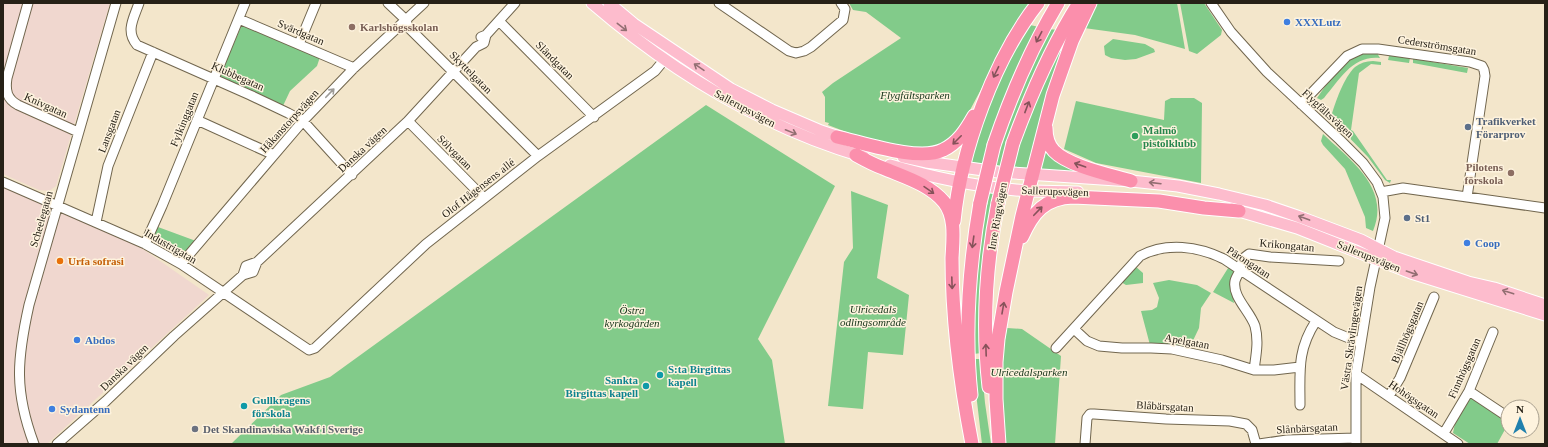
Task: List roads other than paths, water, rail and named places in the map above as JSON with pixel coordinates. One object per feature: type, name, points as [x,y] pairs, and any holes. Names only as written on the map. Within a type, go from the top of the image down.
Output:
[{"type":"highway","points":[[838,137],[922,155],[934,154],[950,146],[960,136],[986,96],[1009,48],[1038,3]]},
{"type":"highway","name":"Inre Ringvägen","points":[[978,444],[969,372],[967,320],[971,257],[980,203],[994,145],[1018,81],[1038,38],[1058,3]]},
{"type":"highway","name":"Inre Ringvägen","points":[[998,444],[987,372],[986,320],[990,250],[998,203],[1013,144],[1036,84],[1061,34],[1079,3]]},
{"type":"highway","points":[[998,444],[996,399],[997,350],[1005,300],[1028,191],[1053,95],[1070,49],[1090,3]]},
{"type":"highway","points":[[953,244],[956,202],[960,183],[970,145],[986,96]]},
{"type":"highway","points":[[1048,113],[1046,135],[1050,146],[1057,154],[1080,165],[1131,181]]},
{"type":"highway","points":[[856,155],[881,168],[921,184],[944,202],[950,214],[953,230],[952,280],[956,342],[964,404],[972,444]]},
{"type":"highway","points":[[1014,258],[1027,227],[1034,216],[1042,207],[1060,197],[1073,196],[1159,201],[1239,211]]},
{"type":"main road","name":"Sallerupsvägen","points":[[592,3],[695,80],[759,117],[791,132],[856,155],[912,172],[960,183],[1028,191],[1072,191],[1169,197],[1217,205],[1297,228],[1377,254],[1394,257],[1468,282],[1542,301]]},
{"type":"main road","name":"Sallerupsvägen","points":[[610,3],[634,24],[731,89],[772,110],[838,137],[903,157],[964,168],[1032,175],[1131,181],[1189,188],[1265,205],[1341,232],[1411,273],[1545,315]]},
{"type":"street","name":"Knivgatan","points":[[28,3],[7,78],[7,96],[11,101],[18,105],[78,132]]},
{"type":"street","name":"Scheelegatan","points":[[34,444],[20,394],[20,349],[29,305],[116,3]]},
{"type":"street","name":"Klubbegatan","points":[[139,3],[130,29],[131,38],[137,45],[214,78],[288,113],[302,122],[352,175]]},
{"type":"street","name":"Fylkinggatan","points":[[145,244],[245,3]]},
{"type":"street","points":[[299,44],[316,3]]},
{"type":"street","name":"Skyttelgatan","points":[[388,3],[406,20],[408,27],[538,156]]},
{"type":"street","name":"Håkanstorpsvägen","points":[[181,264],[302,122],[354,68],[424,3]]},
{"type":"street","name":"Danska vägen","points":[[57,444],[106,401],[174,336],[243,275],[253,272],[258,262],[408,122],[476,47],[484,43],[486,35],[514,3]]},
{"type":"street","points":[[719,3],[788,51],[796,53],[811,47],[843,20],[843,6]]},
{"type":"street","name":"Flygfältsvägen","points":[[1210,3],[1231,32],[1266,72],[1358,158],[1372,174],[1381,192],[1385,218],[1377,254]]},
{"type":"street","name":"Svärdgatan","points":[[239,19],[354,68]]},
{"type":"street","name":"Sländgatan","points":[[499,21],[594,117]]},
{"type":"street","name":"Cederströmsgatan","points":[[1301,104],[1347,56],[1362,49],[1378,49],[1470,62],[1482,66],[1484,70],[1483,90],[1467,196]]},
{"type":"street","name":"Lansgatan","points":[[96,222],[108,166],[153,52]]},
{"type":"street","name":"Olof Hågensens allé","points":[[315,348],[426,244],[538,156],[594,117],[655,71],[665,59]]},
{"type":"street","points":[[197,120],[274,155]]},
{"type":"street","name":"Sölvgatan","points":[[408,122],[484,198]]},
{"type":"street","name":"Industrigatan","points":[[3,182],[145,244],[181,264],[304,348],[308,350],[315,348]]},
{"type":"street","points":[[1381,192],[1403,188],[1545,208]]},
{"type":"street","name":"Pärongatan","points":[[1056,348],[1140,256],[1153,250],[1169,247],[1207,252],[1224,259],[1316,321],[1334,332],[1361,343]]},
{"type":"street","name":"Krikongatan","points":[[1254,370],[1257,346],[1254,326],[1252,318],[1237,294],[1235,288],[1235,281],[1245,257],[1249,254],[1270,257],[1339,261]]},
{"type":"street","name":"Västra Skrävlingevägen","points":[[1356,441],[1356,374],[1370,286],[1377,254]]},
{"type":"street","name":"Bjällhögsgatan","points":[[1389,396],[1400,378],[1434,297]]},
{"type":"street","points":[[1300,405],[1301,354],[1304,341],[1316,321]]},
{"type":"street","name":"Apelgatan","points":[[1074,329],[1087,341],[1099,346],[1172,349],[1216,358],[1254,370],[1274,370],[1300,367]]},
{"type":"street","name":"Finnhögsgatan","points":[[1444,433],[1469,391],[1493,332]]},
{"type":"street","name":"Hohögsgatan","points":[[1356,374],[1458,444]]},
{"type":"street","points":[[1469,391],[1500,412]]},
{"type":"street","name":"Blåbärsgatan","points":[[1085,444],[1087,418],[1090,414],[1094,414],[1166,419],[1230,420],[1246,424],[1252,430],[1256,444]]},
{"type":"street","name":"Slånbärsgatan","points":[[1259,444],[1356,441]]},
{"type":"place","name":"XXXLutz","points":[[1287,22]]},
{"type":"place","name":"Karlshögsskolan","points":[[352,27]]},
{"type":"place","name":"Trafikverket Förarprov","points":[[1468,127]]},
{"type":"place","name":"Malmö pistolklubb","points":[[1135,136]]},
{"type":"place","name":"Pilotens förskola","points":[[1511,173]]},
{"type":"place","name":"St1","points":[[1407,218]]},
{"type":"place","name":"Coop","points":[[1467,243]]},
{"type":"place","name":"Urfa sofrasi","points":[[60,261]]},
{"type":"place","name":"Abdos","points":[[77,340]]},
{"type":"place","name":"S:ta Birgittas kapell","points":[[660,375]]},
{"type":"place","name":"Sankta Birgittas kapell","points":[[646,386]]},
{"type":"place","name":"Gullkragens förskola","points":[[244,406]]},
{"type":"place","name":"Sydantenn","points":[[52,409]]},
{"type":"place","name":"Det Skandinaviska Wakf i Sverige","points":[[195,429]]},
{"type":"park label","name":"Flygfältsparken","points":[[915,95]]},
{"type":"park label","name":"Ulricedals odlingsområde","points":[[873,315]]},
{"type":"park label","name":"Östra kyrkogården","points":[[632,316]]},
{"type":"park label","name":"Ulricedalsparken","points":[[1029,372]]}]
